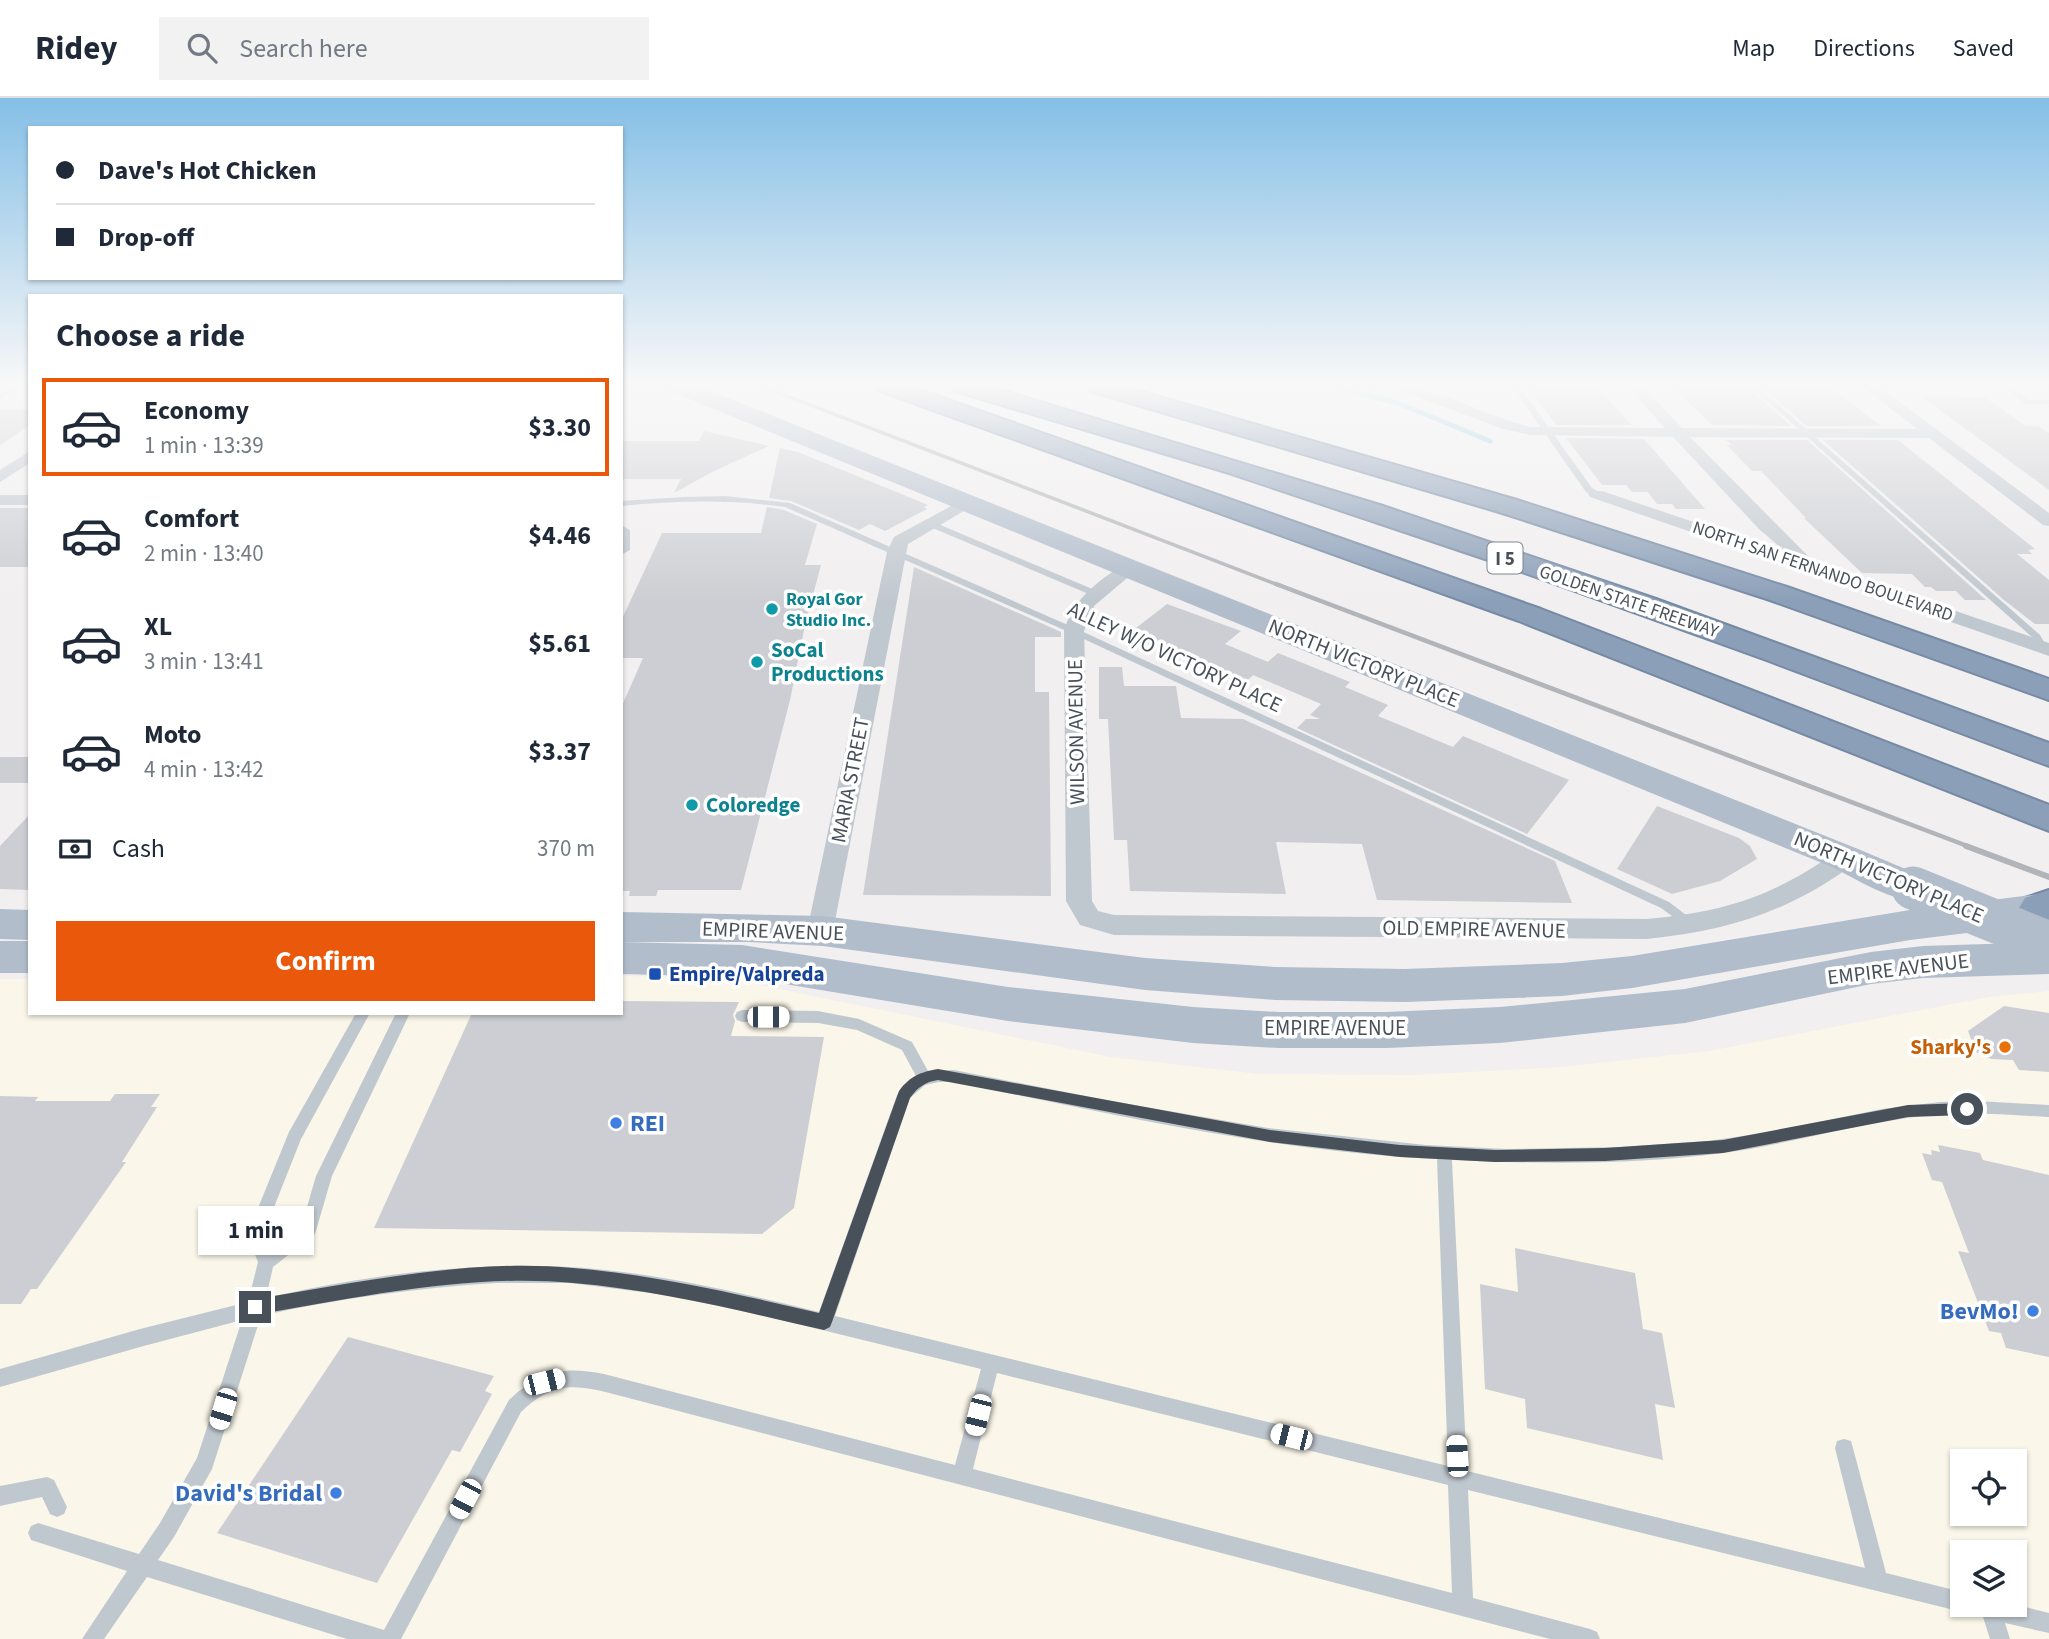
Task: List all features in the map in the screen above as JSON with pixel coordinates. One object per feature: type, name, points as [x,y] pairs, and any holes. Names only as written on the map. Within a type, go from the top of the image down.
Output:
[{"type":"highway","points":[[1090,458],[1530,615],[2049,819]]},
{"type":"highway","name":"GOLDEN STATE FREEWAY","points":[[1197,458],[1341,502],[1812,664],[2049,755]]},
{"type":"highway","name":"I 5","points":[[1345,458],[1508,506],[1751,585],[2049,690]]},
{"type":"highway","points":[[1422,458],[1503,481],[2047,654]]},
{"type":"highway","points":[[1812,664],[1871,667],[2049,733]]},
{"type":"main road","name":"NORTH VICTORY PLACE","points":[[858,458],[1845,858],[1913,888],[2046,916]]},
{"type":"main road","name":"EMPIRE AVENUE","points":[[623,927],[820,931],[1146,974],[1225,981],[1303,984],[1490,984],[1621,975],[1843,934],[1936,920],[2046,916]]},
{"type":"main road","name":"EMPIRE AVENUE","points":[[623,958],[742,961],[1009,1004],[1193,1025],[1278,1030],[1387,1030],[1500,1025],[1685,1006],[1858,971],[1923,962],[2049,958]]},
{"type":"street","points":[[0,477],[27,458]]},
{"type":"street","points":[[1702,458],[1808,566]]},
{"type":"street","points":[[1963,458],[2049,521]]},
{"type":"street","name":"NORTH SAN FERNANDO BOULEVARD","points":[[1596,494],[1808,566],[2047,654]]},
{"type":"street","points":[[0,500],[28,500]]},
{"type":"street","points":[[896,552],[900,541],[968,502]]},
{"type":"street","points":[[1736,541],[1759,538],[1765,525]]},
{"type":"street","name":"MARIA STREET","points":[[820,931],[896,552]]},
{"type":"street","name":"WILSON AVENUE","points":[[1089,918],[1079,901],[1074,631],[1076,621],[1094,593],[1129,568]]},
{"type":"street","name":"OLD EMPIRE AVENUE","points":[[1089,918],[1114,925],[1142,926],[1605,930],[1693,924],[1743,912],[1781,897],[1816,880],[1845,858]]},
{"type":"lane","points":[[1567,458],[1589,490],[1596,494]]},
{"type":"lane","points":[[1834,458],[2037,637],[2047,654]]},
{"type":"lane","name":"ALLEY W/O VICTORY PLACE","points":[[623,504],[665,499],[754,499],[787,505],[1074,631],[1665,905],[1693,924]]},
{"type":"lane","points":[[931,524],[1094,593]]},
{"type":"lane","points":[[92,1639],[167,1530],[205,1462],[255,1307],[266,1262],[255,1235],[294,1137],[362,1015]]},
{"type":"lane","points":[[266,1262],[309,1229],[324,1176],[402,1015]]},
{"type":"lane","points":[[742,1016],[818,1017],[859,1025],[907,1046],[924,1077]]},
{"type":"lane","points":[[824,1322],[904,1095],[912,1084],[924,1077],[954,1076],[1270,1136],[1444,1154],[1561,1156],[1672,1152],[1765,1140],[1908,1111],[2049,1111]]},
{"type":"lane","points":[[1444,1154],[1463,1606]]},
{"type":"lane","points":[[0,1378],[255,1307],[416,1281],[518,1274],[571,1275],[671,1287],[824,1322],[1950,1599]]},
{"type":"lane","points":[[962,1476],[991,1363]]},
{"type":"lane","points":[[390,1639],[515,1406],[527,1392],[544,1382],[562,1378],[581,1378],[1590,1639]]},
{"type":"lane","points":[[1844,1448],[1878,1581]]},
{"type":"lane","points":[[0,1496],[47,1487],[57,1507]]},
{"type":"lane","points":[[38,1533],[380,1639]]},
{"type":"lane","points":[[1988,1617],[2000,1639]]},
{"type":"lane","points":[[2024,1617],[2049,1623]]},
{"type":"shaded area","points":[[623,976],[683,977],[750,983],[1111,1057],[1259,1074],[1413,1075],[1561,1067],[1709,1051],[1989,997],[2049,991],[2049,1639],[0,1639],[0,979],[28,979],[28,1015],[623,1015]]},
{"type":"building","points":[[623,458],[743,458],[674,493],[681,479],[623,479]]},
{"type":"building","points":[[778,458],[813,458],[928,505],[924,507],[927,509],[885,531],[870,524],[859,530],[791,501],[769,498]]},
{"type":"building","points":[[1581,458],[1660,458],[1705,509],[1676,509],[1672,504],[1657,504],[1648,492],[1632,492],[1626,485],[1602,485]]},
{"type":"building","points":[[1739,458],[1827,458],[1986,600],[1965,600],[1956,591],[1936,591],[1925,587],[1912,574],[1862,573],[1804,518],[1761,471],[1752,471]]},
{"type":"building","points":[[1843,458],[1921,458],[2035,549],[2028,550],[2032,554],[2017,554],[2049,580],[2049,624],[2035,624],[2004,600]]},
{"type":"building","points":[[2005,458],[2049,458],[2049,490]]},
{"type":"building","points":[[767,507],[784,510],[817,524],[805,565],[821,565],[805,625],[790,700],[741,890],[658,890],[656,896],[629,896],[630,891],[623,891],[623,703],[643,658],[623,658],[623,617],[662,533],[761,533]]},
{"type":"building","points":[[0,508],[28,508],[28,567],[0,567]]},
{"type":"building","points":[[914,567],[1061,632],[1061,637],[1035,637],[1035,692],[1049,692],[1051,896],[863,895]]},
{"type":"building","points":[[1167,604],[1241,631],[1225,644],[1268,662],[1242,685],[1127,635]]},
{"type":"building","points":[[1278,653],[1350,682],[1345,687],[1388,705],[1378,716],[1453,747],[1463,736],[1569,780],[1527,834],[1297,728],[1306,719],[1320,719],[1310,715],[1321,704],[1253,675]]},
{"type":"building","points":[[1099,667],[1122,667],[1124,686],[1176,686],[1181,718],[1243,719],[1555,861],[1572,903],[1377,900],[1362,844],[1276,842],[1286,894],[1130,891],[1127,840],[1114,840],[1108,719],[1099,719]]},
{"type":"building","points":[[0,757],[28,757],[28,783],[0,783]]},
{"type":"building","points":[[1657,806],[1739,838],[1750,846],[1757,859],[1720,881],[1672,894],[1617,869]]},
{"type":"building","points":[[28,816],[28,890],[0,889],[0,846]]},
{"type":"building","name":"REI","points":[[623,1001],[739,1002],[733,1015],[735,1021],[731,1036],[824,1037],[794,1208],[762,1234],[374,1228],[471,1015],[623,1015]]},
{"type":"building","points":[[2004,1006],[2049,1013],[2049,1072],[2019,1070],[2013,1060],[1991,1059],[1976,1052],[1968,1031]]},
{"type":"building","points":[[115,1094],[160,1094],[151,1107],[157,1107],[122,1162],[126,1162],[37,1289],[31,1289],[21,1304],[0,1304],[0,1096],[38,1097],[35,1101],[110,1101]]},
{"type":"building","points":[[1938,1145],[1980,1153],[1983,1160],[2049,1175],[2049,1357],[2006,1348],[2001,1333],[1989,1331],[1958,1251],[1969,1253],[1942,1182],[1932,1180],[1922,1153],[1932,1155],[1931,1150],[1940,1152]]},
{"type":"building","points":[[1515,1248],[1635,1273],[1643,1329],[1662,1333],[1675,1408],[1655,1404],[1663,1460],[1527,1428],[1525,1399],[1485,1389],[1480,1284],[1518,1292]]},
{"type":"building","name":"David's Bridal","points":[[348,1337],[494,1376],[485,1391],[492,1394],[460,1452],[452,1450],[377,1583],[217,1533]]},
{"type":"railway","points":[[948,458],[1281,586]]},
{"type":"railway","points":[[1276,584],[1970,847]]},
{"type":"railway","points":[[1966,846],[2049,877]]},
{"type":"place","name":"Royal Gor Studio Inc.","points":[[772,609]]},
{"type":"place","name":"SoCal Productions","points":[[757,662]]},
{"type":"place","name":"Coloredge","points":[[692,805]]},
{"type":"place","name":"Empire/Valpreda","points":[[655,974]]},
{"type":"place","name":"Sharky's","points":[[2005,1047]]},
{"type":"place","name":"REI","points":[[616,1123]]},
{"type":"place","name":"BevMo!","points":[[2033,1311]]},
{"type":"place","name":"David's Bridal","points":[[336,1493]]},
{"type":"route","points":[[255,1307],[416,1281],[518,1274],[571,1275],[671,1287],[824,1322],[904,1095],[912,1084],[924,1077],[938,1074],[1270,1136],[1400,1151],[1495,1156],[1605,1155],[1723,1147],[1908,1111],[1967,1109]]}]
